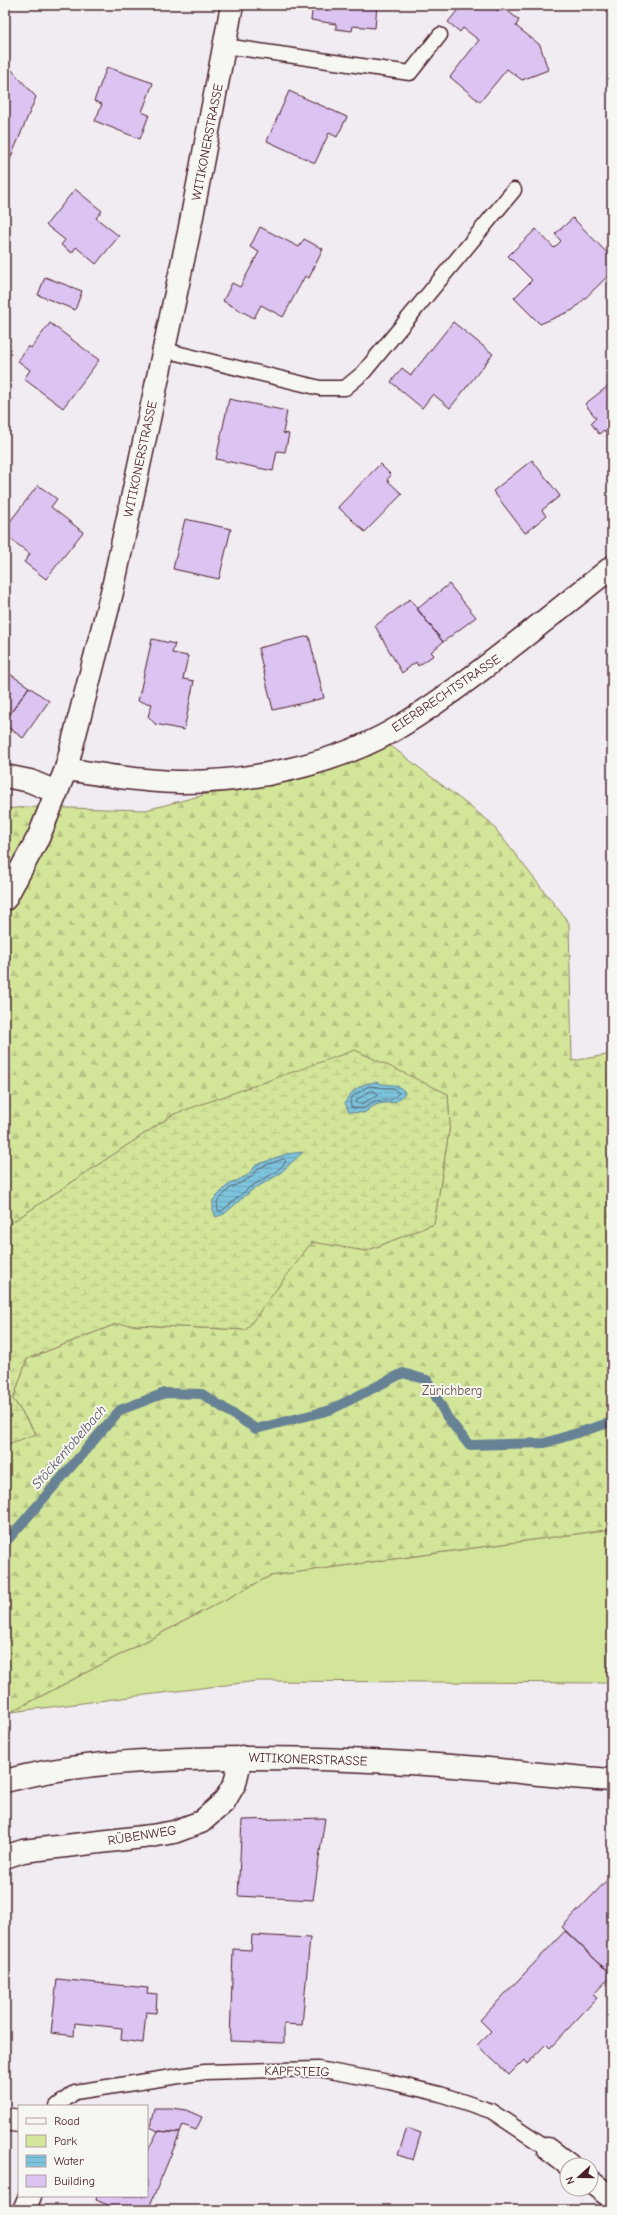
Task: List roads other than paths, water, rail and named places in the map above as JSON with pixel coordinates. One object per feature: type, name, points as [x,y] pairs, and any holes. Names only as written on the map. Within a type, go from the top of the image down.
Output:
[{"type":"main road","name":"WITIKONERSTRASSE","points":[[5,899],[39,836],[66,769],[112,592],[164,350],[226,46],[232,5]]},
{"type":"main road","name":"EIERBRECHTSTRASSE","points":[[66,769],[100,775],[171,782],[218,780],[278,771],[340,754],[393,730],[436,702],[508,651],[612,567]]},
{"type":"main road","points":[[5,776],[30,781],[56,792]]},
{"type":"main road","name":"WITIKONERSTRASSE","points":[[5,1781],[60,1770],[117,1762],[241,1757],[442,1766],[612,1780]]},
{"type":"main road","name":"RÜBENWEG","points":[[5,1857],[23,1851],[174,1832],[201,1822],[224,1802],[235,1783],[241,1757]]},
{"type":"main road","points":[[5,2119],[18,2121]]},
{"type":"main road","name":"KAPFSTEIG","points":[[548,2149],[559,2157]]},
{"type":"main road","points":[[599,2188],[612,2198]]},
{"type":"main road","points":[[24,2210],[30,2197]]},
{"type":"lane","points":[[226,46],[410,73],[440,35]]},
{"type":"lane","points":[[164,350],[320,388],[345,388],[363,373],[514,190]]},
{"type":"lane","name":"KAPFSTEIG","points":[[58,2105],[75,2092],[205,2072],[318,2069],[389,2082],[440,2094],[491,2111],[548,2149]]},
{"type":"water","points":[[376,1082],[398,1086],[405,1092],[398,1100],[379,1104],[364,1113],[349,1112],[345,1103],[353,1091],[366,1084]]},
{"type":"water","points":[[303,1152],[278,1175],[252,1190],[224,1214],[216,1217],[213,1210],[213,1200],[228,1185],[248,1175],[256,1165],[286,1154]]},
{"type":"waterway","name":"Stöckentobelbach","points":[[5,1543],[120,1410],[165,1393],[202,1394],[256,1429],[330,1410],[403,1373],[427,1380],[447,1417],[469,1445],[545,1443],[612,1422]]},
{"type":"park label","name":"Zürichberg","points":[[452,1390]]}]
